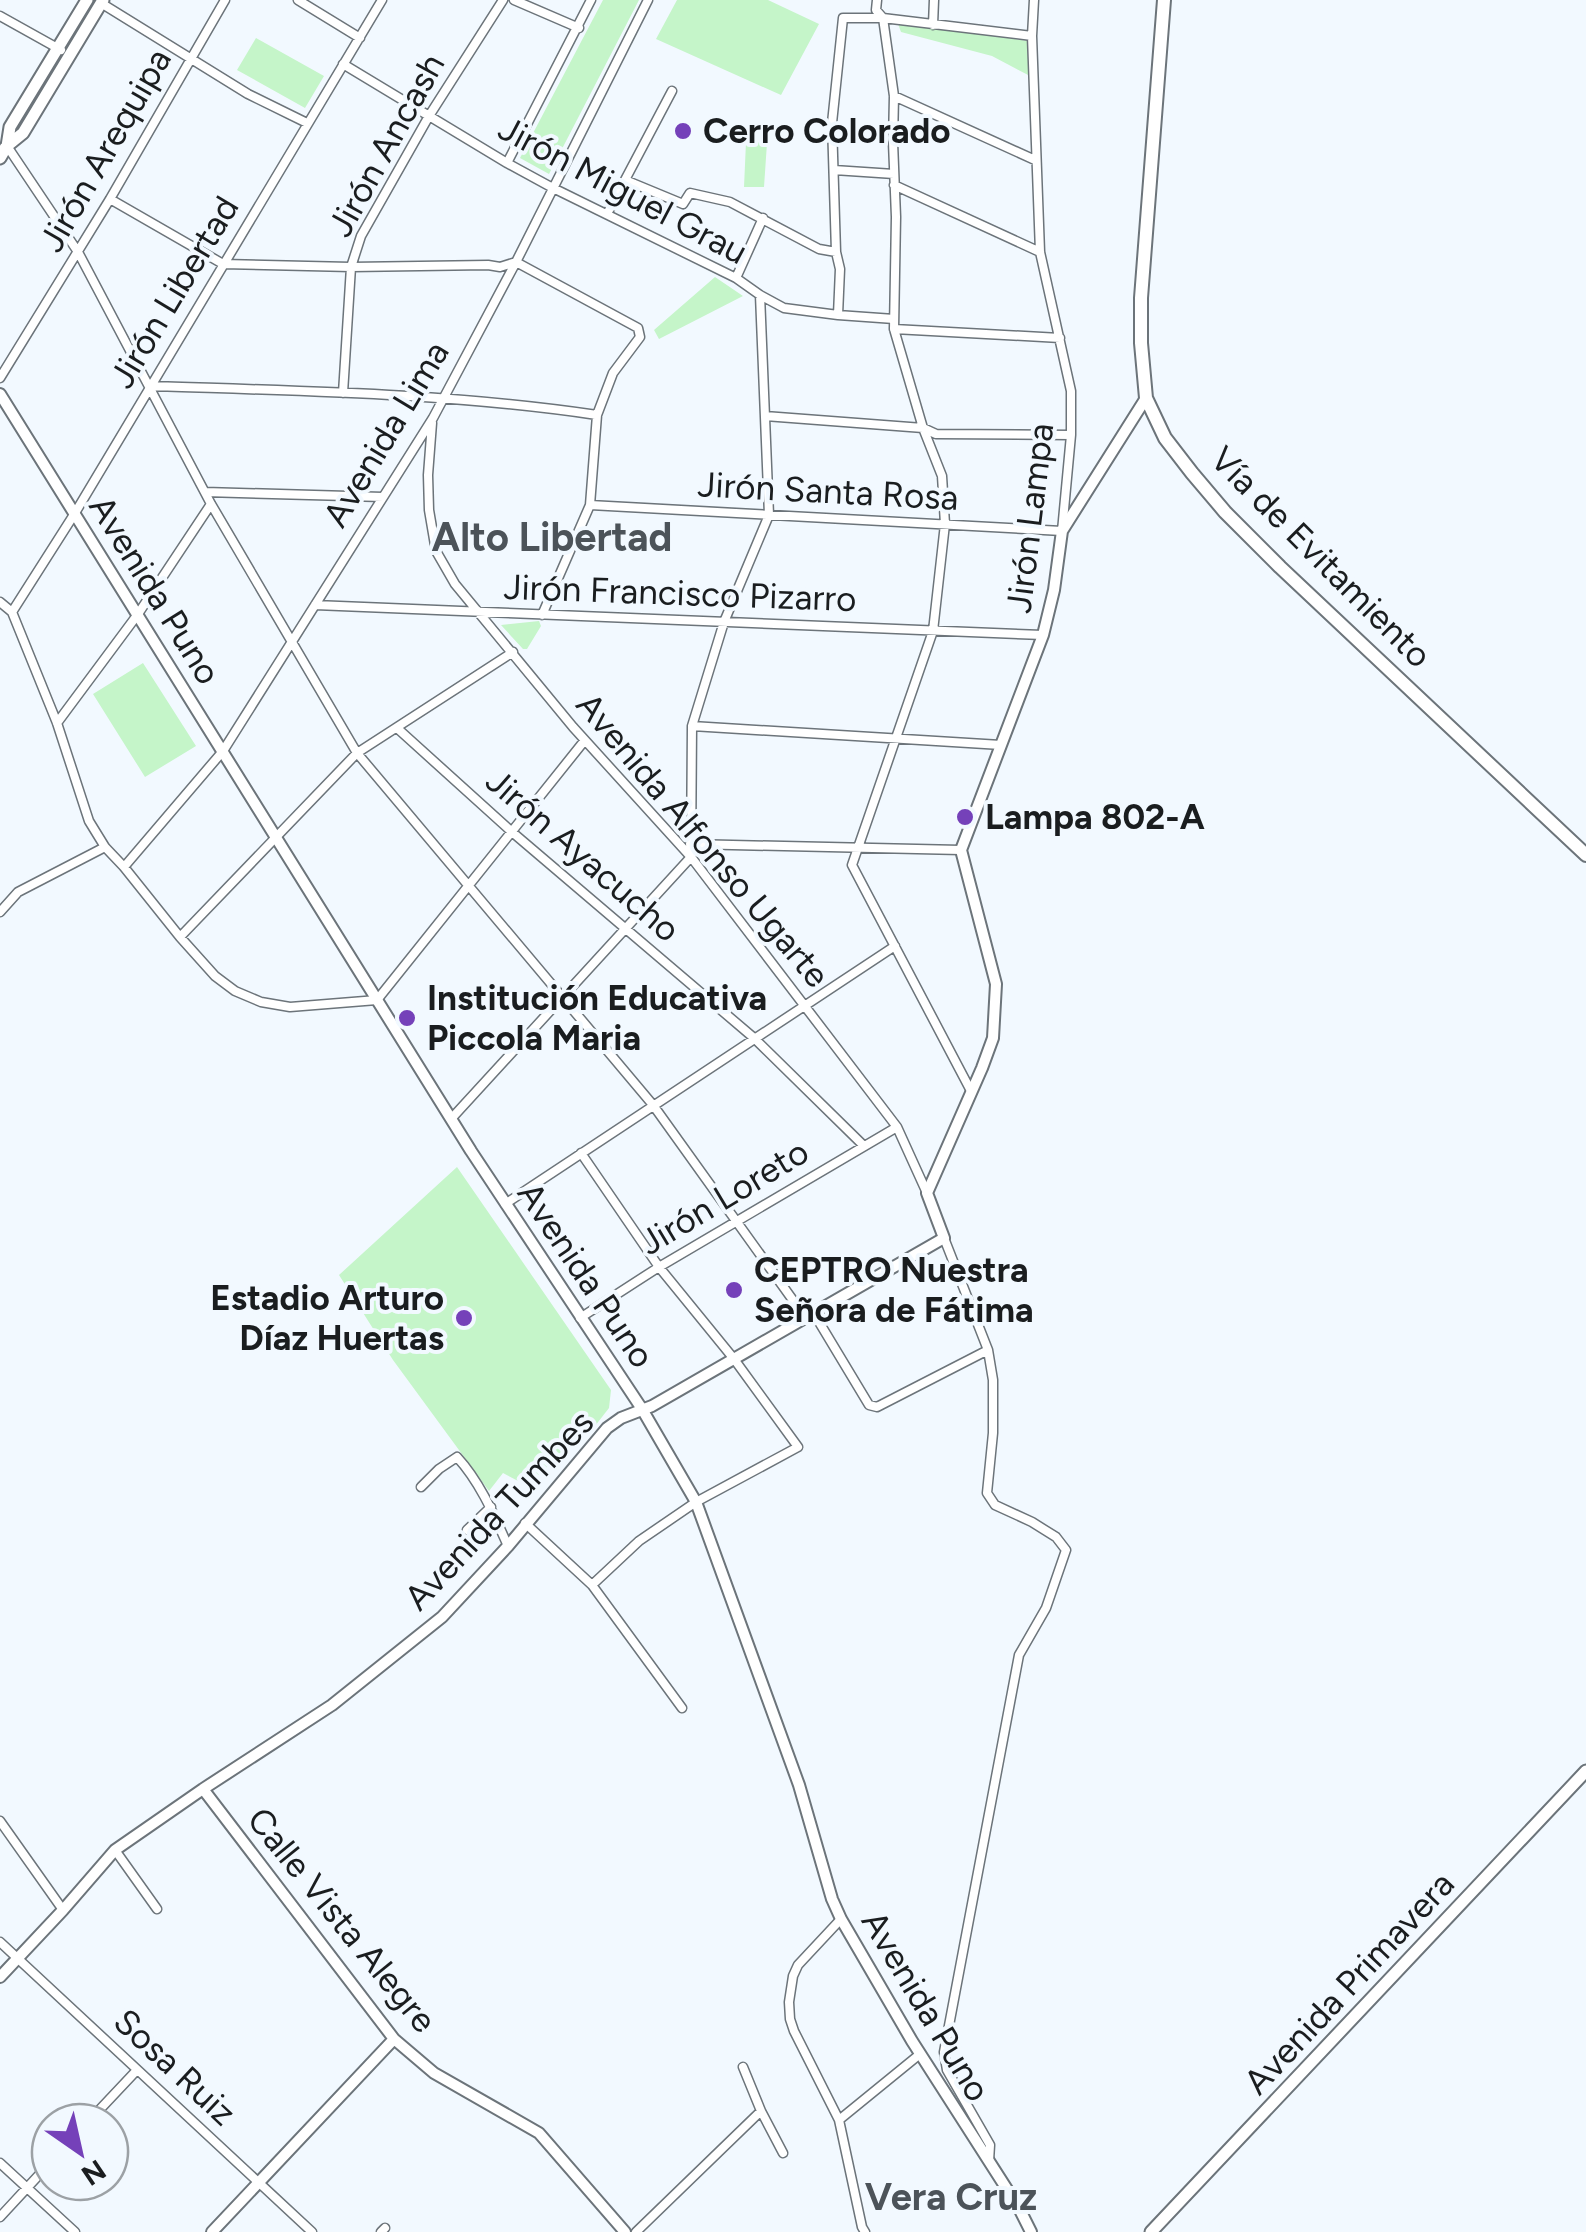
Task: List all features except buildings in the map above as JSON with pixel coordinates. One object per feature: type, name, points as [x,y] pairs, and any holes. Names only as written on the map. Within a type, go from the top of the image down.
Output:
[{"type":"highway","name":"Vía de Evitamiento","points":[[1164,0],[1141,298],[1141,343],[1146,398],[1165,438],[1225,512],[1586,854]]},
{"type":"main road","points":[[0,158],[4,147],[23,134],[64,52],[97,1]]},
{"type":"main road","name":"Avenida Primavera","points":[[1151,2232],[1586,1771]]},
{"type":"street","name":"Jirón Arequipa","points":[[0,378],[225,0]]},
{"type":"street","points":[[298,0],[360,38]]},
{"type":"street","name":"Jirón Libertad","points":[[12,612],[382,0]]},
{"type":"street","name":"Jirón Ancash","points":[[343,393],[351,268],[361,236],[502,0]]},
{"type":"street","points":[[514,0],[578,28]]},
{"type":"street","points":[[507,163],[591,0]]},
{"type":"street","name":"Avenida Lima","points":[[124,866],[223,751],[433,419],[648,0]]},
{"type":"street","points":[[877,0],[894,96],[894,324],[923,428],[942,476],[945,524],[932,630],[852,865],[970,1091]]},
{"type":"street","points":[[932,25],[934,0]]},
{"type":"street","name":"Jirón Lampa","points":[[960,850],[1043,635],[1054,590],[1071,435],[1071,390],[1040,252],[1034,0]]},
{"type":"street","points":[[97,1],[248,94],[307,123]]},
{"type":"street","points":[[0,16],[64,52]]},
{"type":"street","points":[[838,316],[840,269],[836,252],[832,123],[843,18],[883,18],[1032,36]]},
{"type":"street","name":"Jirón Miguel Grau","points":[[343,64],[507,163],[736,278],[784,308],[894,324],[1060,338]]},
{"type":"street","points":[[606,214],[672,91]]},
{"type":"street","points":[[894,96],[1036,160]]},
{"type":"street","points":[[4,147],[78,252],[211,504],[357,753],[653,1105],[809,1315],[868,1405],[877,1407],[988,1350]]},
{"type":"street","points":[[834,170],[894,174]]},
{"type":"street","points":[[624,180],[683,204],[690,193],[730,202],[820,249],[836,252]]},
{"type":"street","points":[[894,185],[1040,252]]},
{"type":"street","points":[[110,199],[223,264],[500,267],[516,262],[638,328],[640,337],[613,372],[597,414],[590,506],[542,615]]},
{"type":"street","points":[[736,278],[763,218]]},
{"type":"street","points":[[451,1119],[692,857],[692,726],[724,622],[769,515],[760,295]]},
{"type":"street","points":[[150,386],[444,398],[597,414]]},
{"type":"street","name":"Avenida Puno","points":[[0,394],[451,1119],[642,1410],[696,1502],[798,1785],[841,1919],[1031,2232]]},
{"type":"street","points":[[1062,530],[1146,398]]},
{"type":"street","points":[[765,416],[923,428],[936,434],[1071,435]]},
{"type":"street","name":"Avenida Alfonso Ugarte","points":[[433,419],[428,475],[436,551],[477,612],[585,740],[692,857],[897,1126],[988,1350],[993,1380],[988,1493],[995,1505],[1056,1537],[1066,1550],[1046,1608],[1019,1654],[944,2052],[947,2070],[990,2145],[989,2161]]},
{"type":"street","points":[[205,492],[383,497]]},
{"type":"street","points":[[57,723],[138,614],[211,504]]},
{"type":"street","name":"Jirón Santa Rosa","points":[[590,506],[1062,530]]},
{"type":"street","points":[[0,602],[12,612],[57,723],[90,821],[105,847],[215,976],[235,991],[261,1002],[290,1007],[377,1000],[585,740]]},
{"type":"street","name":"Jirón Francisco Pizarro","points":[[315,606],[1043,635]]},
{"type":"street","points":[[180,937],[357,753],[513,652]]},
{"type":"street","points":[[692,726],[1001,746]]},
{"type":"street","name":"Jirón Ayacucho","points":[[397,728],[512,832],[754,1038],[864,1146]]},
{"type":"street","points":[[679,843],[960,850],[996,984],[994,1038],[927,1193]]},
{"type":"street","points":[[0,912],[18,892],[105,847]]},
{"type":"street","points":[[505,1204],[895,946]]},
{"type":"street","name":"Jirón Loreto","points":[[580,1318],[897,1126]]},
{"type":"street","points":[[582,1153],[660,1267],[798,1447],[696,1502],[639,1541],[592,1584]]},
{"type":"street","name":"Avenida Tumbes","points":[[0,1977],[114,1850],[332,1705],[428,1630],[508,1546],[607,1428],[944,1238]]},
{"type":"street","points":[[421,1487],[439,1468],[457,1457],[491,1507],[508,1546]]},
{"type":"street","points":[[468,1530],[491,1507]]},
{"type":"street","points":[[526,1523],[592,1584],[682,1708]]},
{"type":"street","name":"Calle Vista Alegre","points":[[202,1789],[394,2039],[434,2073],[539,2133],[626,2232]]},
{"type":"street","points":[[0,1821],[63,1910]]},
{"type":"street","points":[[114,1850],[157,1910]]},
{"type":"street","points":[[841,1919],[798,1965],[790,1989],[790,2019],[839,2120],[862,2230]]},
{"type":"street","name":"Sosa Ruiz","points":[[0,1942],[312,2232]]},
{"type":"street","points":[[212,2232],[394,2039]]},
{"type":"street","points":[[839,2120],[920,2054]]},
{"type":"street","points":[[743,2068],[783,2153]]},
{"type":"street","points":[[107,2102],[137,2070]]},
{"type":"street","points":[[636,2232],[761,2112]]},
{"type":"street","points":[[0,2162],[75,2232]]},
{"type":"street","points":[[0,2217],[30,2185]]},
{"type":"green space","points":[[603,0],[639,0],[549,174],[520,158]]},
{"type":"green space","points":[[677,0],[768,0],[819,24],[781,95],[656,39]]},
{"type":"green space","points":[[897,21],[1028,41],[1030,76],[992,56],[901,32]]},
{"type":"green space","points":[[256,38],[324,76],[305,108],[237,70]]},
{"type":"green space","points":[[746,142],[767,143],[764,187],[744,187]]},
{"type":"green space","points":[[715,277],[743,296],[659,339],[654,330]]},
{"type":"green space","points":[[539,621],[541,626],[527,649],[501,625]]},
{"type":"green space","points":[[143,663],[196,746],[145,777],[93,694]]},
{"type":"green space","name":"Estadio Arturo Díaz Huertas","points":[[457,1167],[611,1390],[609,1408],[595,1426],[530,1482],[522,1483],[503,1473],[489,1491],[393,1360],[339,1275]]},
{"type":"place","name":"Cerro Colorado","points":[[683,131]]},
{"type":"place","name":"Lampa 802-A","points":[[965,817]]},
{"type":"place","name":"Institución Educativa Piccola Maria","points":[[407,1018]]},
{"type":"place","name":"CEPTRO Nuestra Señora de Fátima","points":[[734,1290]]},
{"type":"place","name":"Estadio Arturo Díaz Huertas","points":[[464,1318]]},
{"type":"district","name":"Alto Libertad","points":[[552,537]]},
{"type":"district","name":"Vera Cruz","points":[[951,2197]]}]
